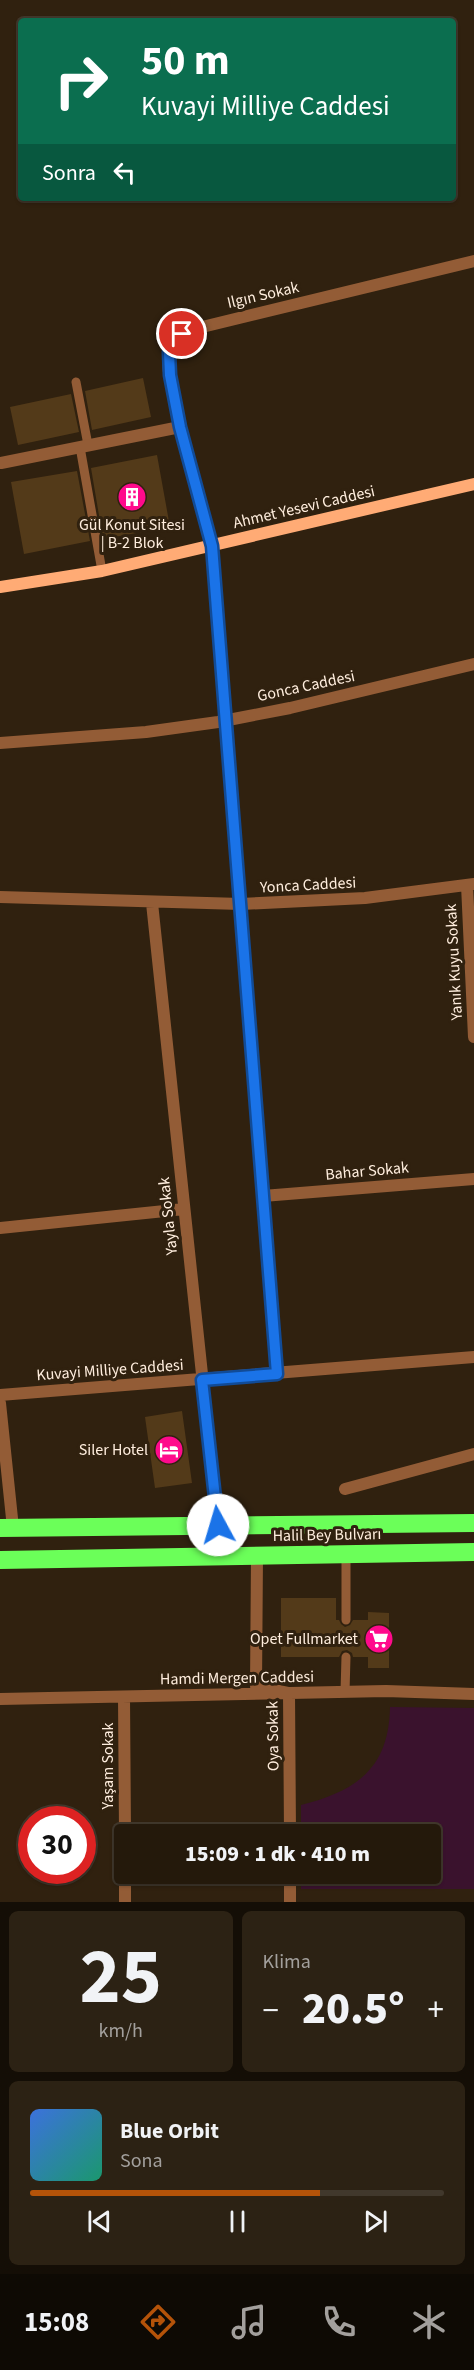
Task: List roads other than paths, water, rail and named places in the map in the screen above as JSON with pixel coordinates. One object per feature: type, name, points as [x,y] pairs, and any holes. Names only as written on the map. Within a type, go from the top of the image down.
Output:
[{"type":"highway","name":"Halil Bey Bulvarı","points":[[6,1528],[474,1522]]},
{"type":"highway","name":"Halil Bey Bulvarı","points":[[0,1560],[474,1552]]},
{"type":"street","name":"Ilgın Sokak","points":[[277,1374],[212,546],[180,427],[169,352],[174,342],[182,334],[220,322],[474,261]]},
{"type":"street","points":[[0,464],[180,427]]},
{"type":"street","name":"Ahmet Yesevi Caddesi","points":[[0,587],[102,571],[474,484]]},
{"type":"street","name":"Gonca Caddesi","points":[[0,742],[146,732],[226,719],[290,708],[474,664]]},
{"type":"street","name":"Yonca Caddesi","points":[[0,897],[241,904],[365,898],[470,884]]},
{"type":"street","name":"Yanık Kuyu Sokak","points":[[470,884],[474,1037]]},
{"type":"street","name":"Yayla Sokak","points":[[152,903],[218,1525]]},
{"type":"street","name":"Bahar Sokak","points":[[263,1196],[474,1179]]},
{"type":"street","points":[[0,1228],[184,1209]]},
{"type":"street","name":"Kuvayi Milliye Caddesi","points":[[0,1395],[474,1357]]},
{"type":"street","points":[[0,1403],[6,1528]]},
{"type":"street","points":[[345,1489],[474,1454]]},
{"type":"street","name":"Oya Sokak","points":[[256,1556],[256,1686],[289,1693],[290,1824]]},
{"type":"street","name":"Hamdi Mergen Caddesi","points":[[0,1699],[345,1692],[474,1694]]},
{"type":"street","name":"Yaşam Sokak","points":[[124,1697],[125,1824]]},
{"type":"street","points":[[125,1884],[125,1902]]},
{"type":"street","points":[[290,1884],[290,1902]]},
{"type":"lane","points":[[76,382],[102,571]]},
{"type":"lane","points":[[346,1554],[346,1620]]},
{"type":"lane","points":[[345,1657],[345,1692]]},
{"type":"place","name":"Gül Konut Sitesi | B-2 Blok","points":[[132,497]]},
{"type":"place","name":"Siler Hotel","points":[[169,1450]]},
{"type":"place","name":"Opet Fullmarket","points":[[379,1639]]}]
